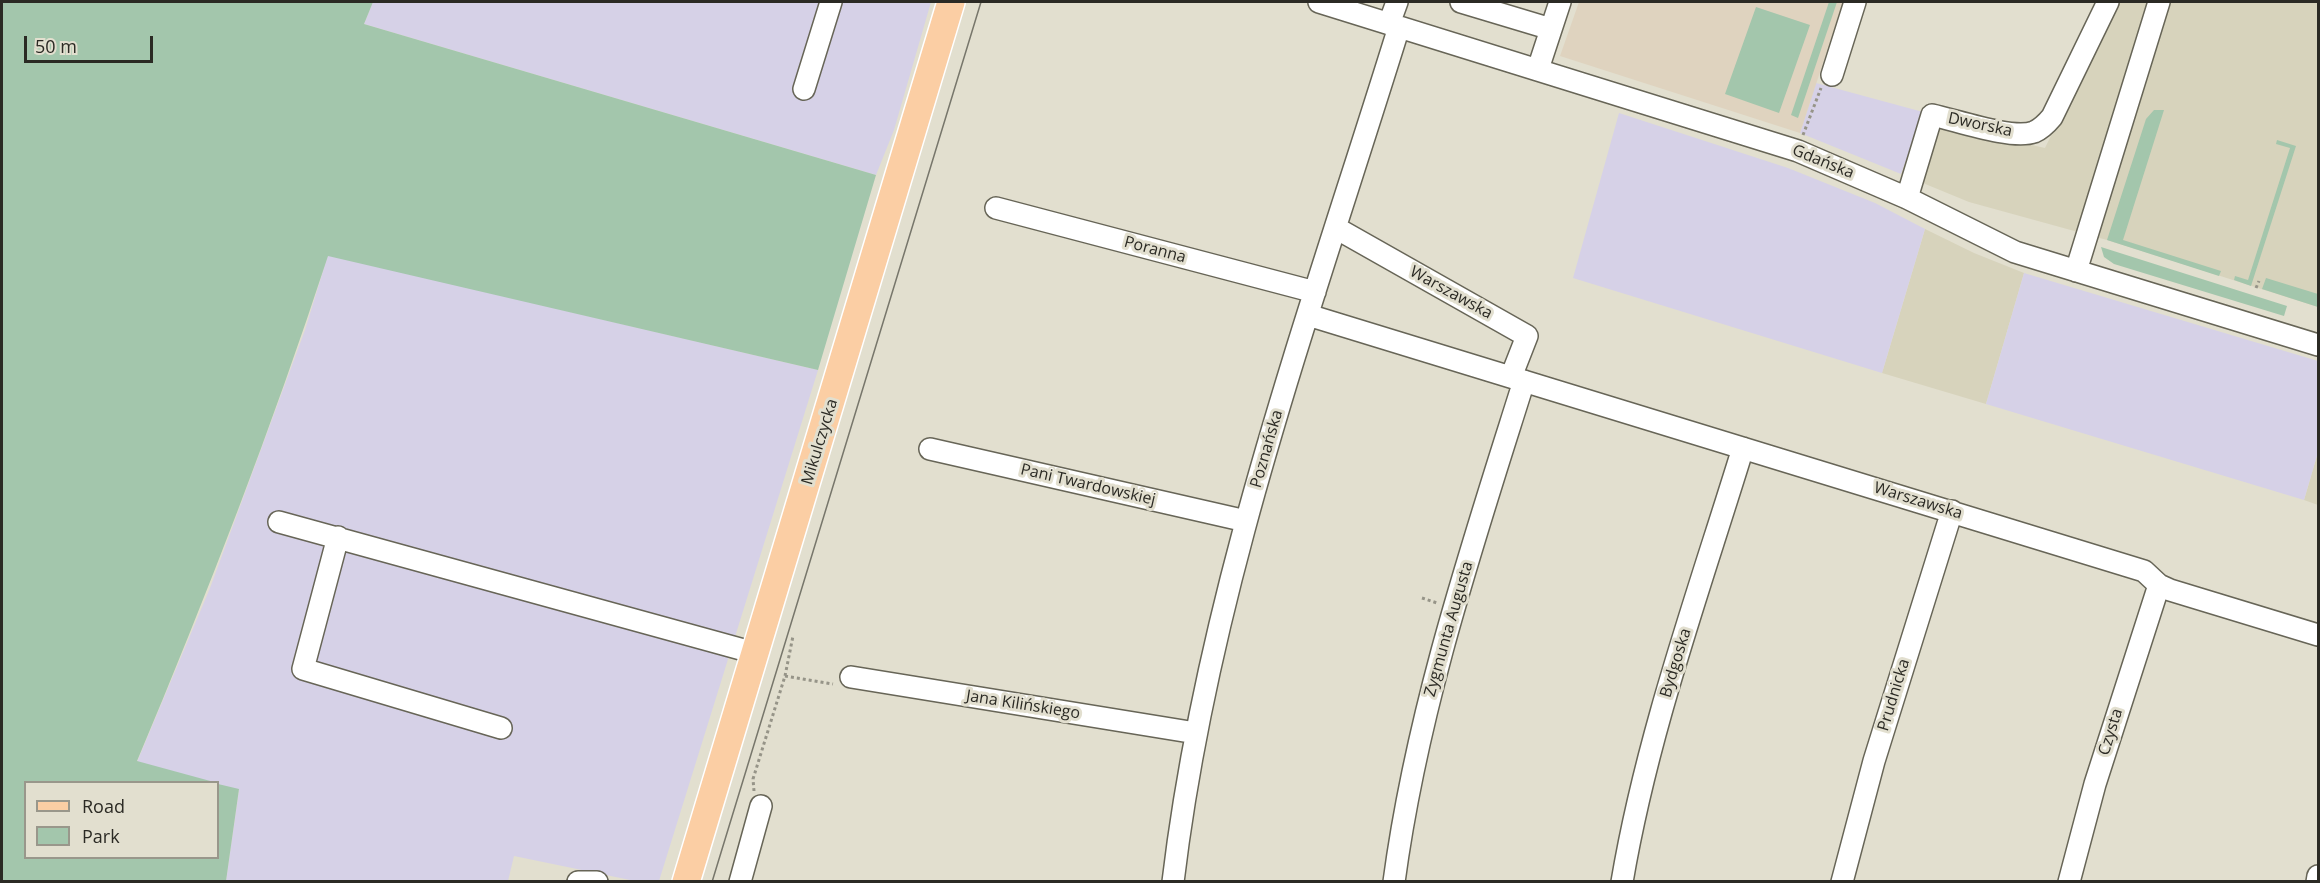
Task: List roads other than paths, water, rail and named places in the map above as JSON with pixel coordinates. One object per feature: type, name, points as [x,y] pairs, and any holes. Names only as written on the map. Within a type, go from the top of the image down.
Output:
[{"type":"main road","name":"Mikulczycka","points":[[686,882],[951,2]]},
{"type":"street","points":[[804,89],[831,2]]},
{"type":"street","name":"Gdańska","points":[[1320,2],[1798,151],[1907,198],[2015,252],[2319,345]]},
{"type":"street","name":"Poznańska","points":[[1173,882],[1196,733],[1246,521],[1336,228],[1394,25],[1397,2]]},
{"type":"street","points":[[1461,2],[1551,29]]},
{"type":"street","points":[[1538,69],[1560,2]]},
{"type":"street","points":[[1832,75],[1855,2]]},
{"type":"street","name":"Dworska","points":[[1907,198],[1932,115],[2022,134],[2034,132],[2044,126],[2052,117],[2108,2]]},
{"type":"street","points":[[2076,271],[2159,2]]},
{"type":"street","name":"Poranna","points":[[996,208],[1315,292]]},
{"type":"street","name":"Warszawska","points":[[1336,228],[1527,336],[1517,379]]},
{"type":"street","name":"Warszawska","points":[[1308,315],[2144,571],[2159,585],[2319,635]]},
{"type":"street","name":"Zygmunta Augusta","points":[[1394,882],[1416,755],[1433,684],[1517,379]]},
{"type":"street","name":"Bydgoska","points":[[1623,882],[1636,808],[1658,723],[1743,448]]},
{"type":"street","name":"Pani Twardowskiej","points":[[930,449],[1246,521]]},
{"type":"street","name":"Prudnicka","points":[[1842,882],[1874,760],[1952,511]]},
{"type":"street","points":[[279,522],[756,653]]},
{"type":"street","points":[[338,537],[303,669],[501,728]]},
{"type":"street","name":"Czysta","points":[[2069,882],[2095,784],[2159,585]]},
{"type":"street","name":"Jana Kilińskiego","points":[[851,677],[1196,733]]},
{"type":"street","points":[[740,882],[761,806]]},
{"type":"street","points":[[2317,882],[2319,876]]},
{"type":"street","points":[[578,882],[597,882]]},
{"type":"tram line","points":[[712,882],[981,2]]}]
